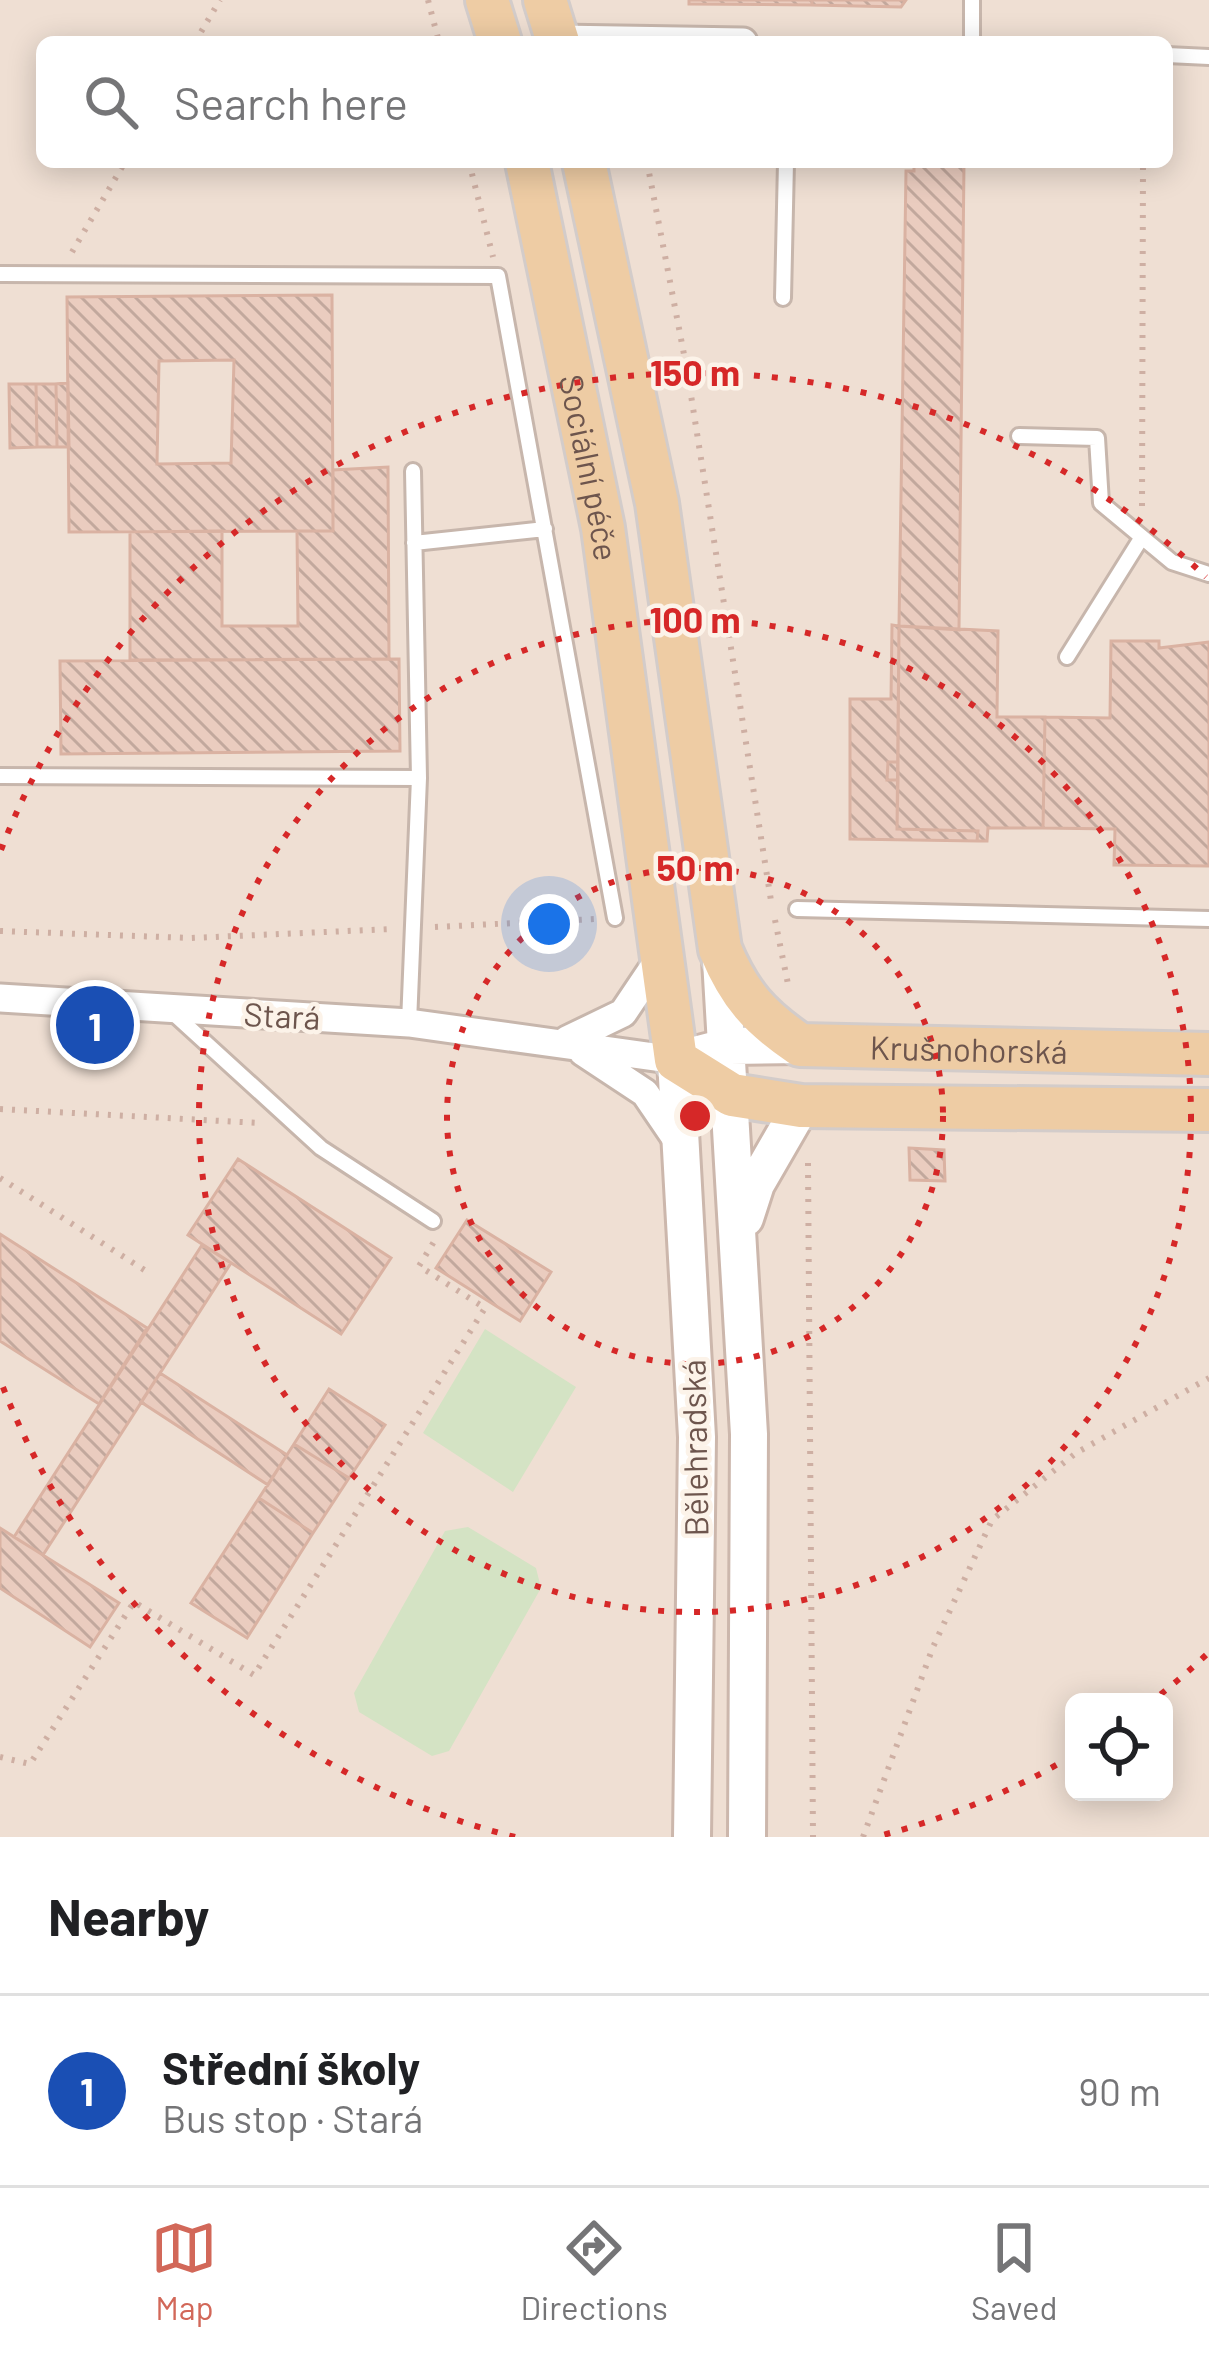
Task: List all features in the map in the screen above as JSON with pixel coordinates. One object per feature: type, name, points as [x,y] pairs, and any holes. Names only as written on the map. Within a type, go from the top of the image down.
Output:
[{"type":"main road","points":[[487,0],[498,36]]},
{"type":"main road","name":"Sociální péče","points":[[528,168],[603,528],[665,950],[676,1060]]},
{"type":"main road","name":"Sociální péče","points":[[585,168],[658,503],[720,949]]},
{"type":"main road","points":[[720,949],[753,1011],[800,1045]]},
{"type":"main road","name":"Krušnohorská","points":[[800,1045],[1209,1054]]},
{"type":"main road","points":[[676,1060],[731,1070]]},
{"type":"main road","name":"Krušnohorská","points":[[731,1070],[801,1106],[1209,1110]]},
{"type":"street","points":[[554,27],[667,36]]},
{"type":"street","name":"Sociální péče","points":[[720,949],[731,1070]]},
{"type":"street","points":[[563,1042],[604,1027],[623,1013],[665,950]]},
{"type":"street","name":"Stará","points":[[0,998],[409,1023],[676,1060]]},
{"type":"street","name":"Stará","points":[[563,1042],[634,1082],[682,1148]]},
{"type":"street","name":"Krušnohorská","points":[[731,1070],[800,1045]]},
{"type":"street","name":"Bělehradská","points":[[676,1060],[697,1437],[692,1837]]},
{"type":"street","name":"Bělehradská","points":[[731,1070],[741,1233],[752,1648],[747,1837]]},
{"type":"street","name":"Bělehradská","points":[[741,1233],[756,1184],[801,1106]]},
{"type":"lane","points":[[972,0],[972,36]]},
{"type":"lane","points":[[1173,56],[1209,57]]},
{"type":"lane","points":[[783,298],[786,168]]},
{"type":"lane","points":[[0,274],[498,276],[615,918]]},
{"type":"lane","points":[[1019,436],[1097,438],[1101,503],[1172,562],[1209,574]]},
{"type":"lane","points":[[409,1023],[419,778],[413,471]]},
{"type":"lane","points":[[414,543],[545,529]]},
{"type":"lane","points":[[1067,657],[1142,537]]},
{"type":"lane","points":[[0,776],[419,778]]},
{"type":"lane","points":[[797,909],[1209,919]]},
{"type":"lane","points":[[169,1009],[292,1124],[434,1221]]},
{"type":"path","points":[[199,36],[220,0]]},
{"type":"path","points":[[428,0],[437,36]]},
{"type":"path","points":[[59,274],[121,168]]},
{"type":"path","points":[[471,168],[498,276]]},
{"type":"path","points":[[648,168],[687,370],[773,911],[800,1045]]},
{"type":"path","points":[[1142,537],[1143,168]]},
{"type":"path","points":[[0,931],[191,938],[413,928]]},
{"type":"path","points":[[801,1106],[810,1182],[813,1837]]},
{"type":"path","points":[[0,1108],[292,1124]]},
{"type":"path","points":[[0,1178],[146,1271]]},
{"type":"path","points":[[0,1756],[30,1764],[134,1602],[254,1675],[485,1308],[419,1266],[444,1227],[434,1221]]},
{"type":"path","points":[[863,1837],[932,1647],[992,1520],[1076,1453],[1209,1378]]},
{"type":"shaded area","points":[[0,0],[1209,0],[1209,1837],[0,1837]]},
{"type":"green space","points":[[485,1329],[576,1387],[513,1492],[423,1433]]},
{"type":"green space","points":[[468,1527],[536,1568],[541,1588],[449,1751],[432,1756],[359,1712],[354,1693],[445,1531]]},
{"type":"building","points":[[689,0],[812,0],[812,5],[689,4]]},
{"type":"building","points":[[812,0],[906,0],[901,7],[812,5]]},
{"type":"building","points":[[964,168],[959,630],[899,626],[906,171]]},
{"type":"building","points":[[332,295],[333,531],[69,532],[67,297]],"holes":[[[234,360],[231,463],[157,464],[159,361]]]},
{"type":"building","points":[[68,383],[69,447],[57,447],[56,384]]},
{"type":"building","points":[[9,384],[36,384],[37,447],[10,448]]},
{"type":"building","points":[[36,384],[56,384],[57,447],[37,447]]},
{"type":"building","points":[[388,467],[389,659],[130,660],[130,532],[222,531],[222,626],[298,626],[297,531],[333,531],[333,470]]},
{"type":"building","points":[[892,625],[899,626],[898,762],[888,762],[887,780],[898,780],[897,829],[978,831],[977,841],[850,839],[850,699],[891,699]]},
{"type":"building","points":[[899,626],[998,631],[997,717],[1045,717],[1043,828],[988,828],[987,841],[977,841],[978,831],[897,829]]},
{"type":"building","points":[[1111,641],[1159,641],[1159,648],[1209,642],[1209,866],[1114,865],[1115,829],[1043,828],[1045,717],[1110,718]]},
{"type":"building","points":[[399,659],[400,751],[61,754],[60,661]]},
{"type":"building","points":[[888,762],[898,762],[898,780],[887,780]]},
{"type":"building","points":[[909,1148],[944,1150],[945,1181],[910,1180]]},
{"type":"building","points":[[238,1159],[391,1258],[341,1334],[188,1235]]},
{"type":"building","points":[[467,1220],[551,1272],[520,1321],[436,1268]]},
{"type":"building","points":[[0,1234],[147,1328],[99,1404],[0,1341]]},
{"type":"building","points":[[202,1245],[231,1263],[43,1555],[14,1537]]},
{"type":"building","points":[[160,1373],[287,1455],[268,1485],[141,1402]]},
{"type":"building","points":[[329,1389],[385,1425],[349,1478],[294,1444]]},
{"type":"building","points":[[294,1444],[349,1478],[313,1533],[259,1498]]},
{"type":"building","points":[[259,1498],[313,1533],[247,1638],[191,1603]]},
{"type":"building","points":[[0,1528],[119,1603],[90,1647],[0,1588]]},
{"type":"place","name":"Střední školy","points":[[95,1025]]}]
